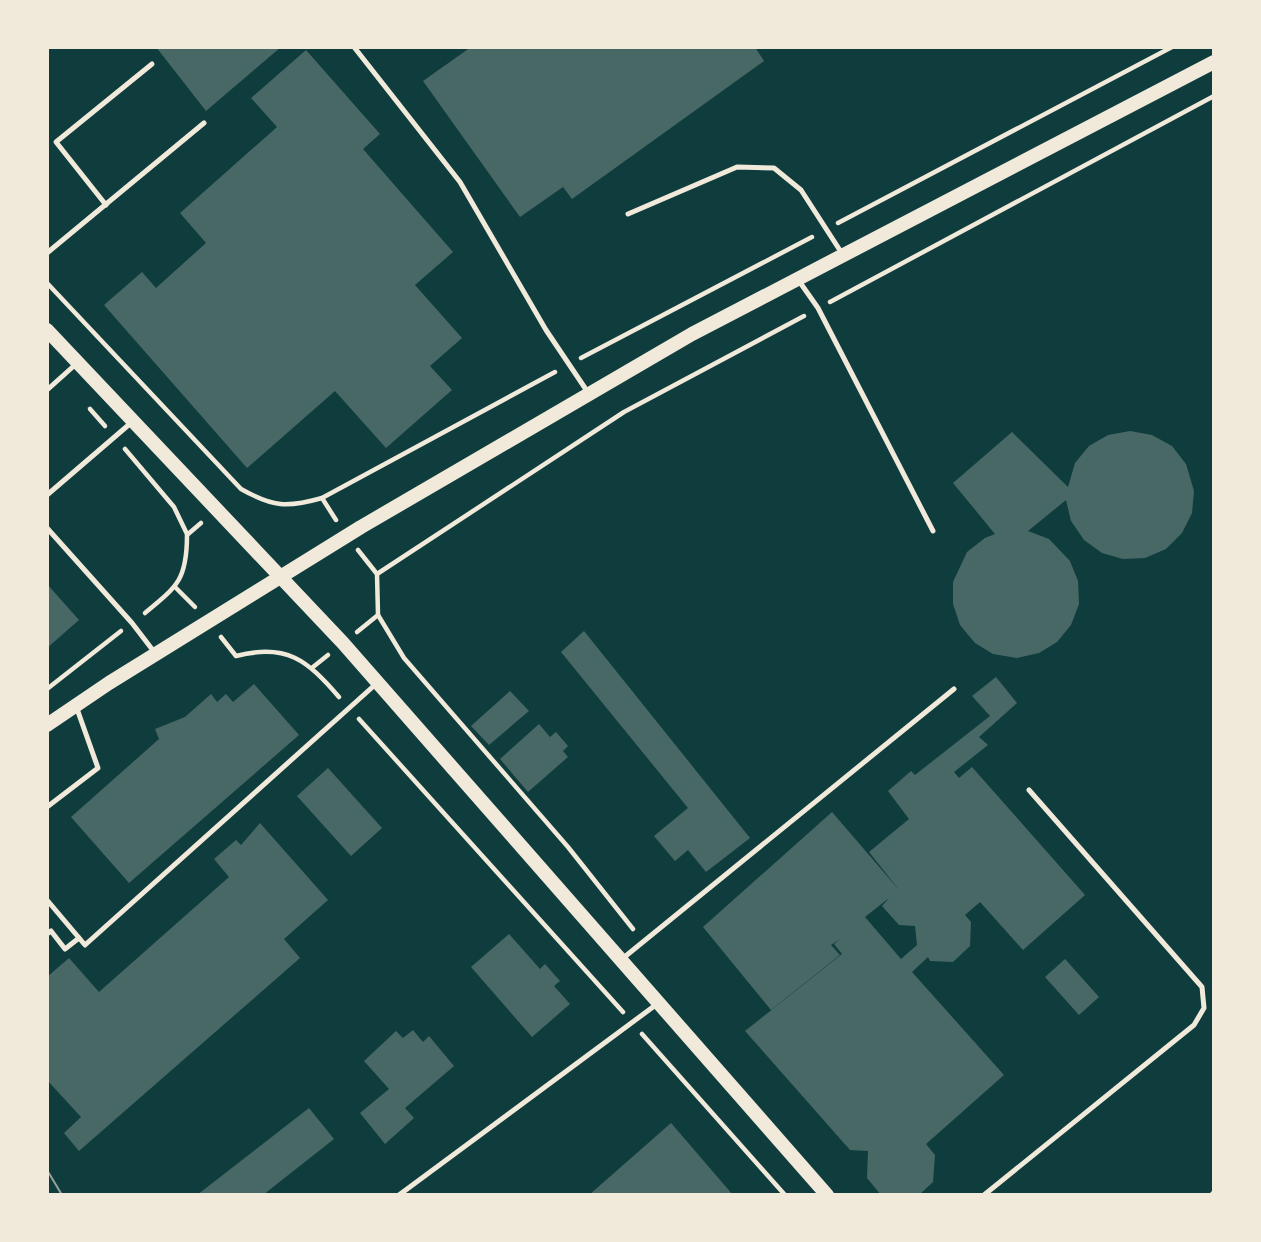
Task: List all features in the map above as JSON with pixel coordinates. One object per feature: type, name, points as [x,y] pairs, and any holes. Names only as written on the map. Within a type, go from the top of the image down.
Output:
[{"type":"main road","points":[[47,725],[346,536],[589,394],[797,279],[1214,62]]},
{"type":"main road","points":[[47,330],[377,683],[827,1195]]},
{"type":"lane","points":[[354,47],[460,182],[546,330],[589,394]]},
{"type":"lane","points":[[106,205],[55,142],[152,64]]},
{"type":"lane","points":[[47,253],[204,123]]},
{"type":"lane","points":[[628,214],[737,167],[774,168],[802,190],[843,255]]},
{"type":"lane","points":[[797,279],[817,308],[933,531]]},
{"type":"lane","points":[[47,390],[77,363]]},
{"type":"lane","points":[[47,495],[132,422]]},
{"type":"lane","points":[[47,528],[157,655]]},
{"type":"lane","points":[[47,900],[85,945],[377,683]]},
{"type":"lane","points":[[622,959],[954,689]]},
{"type":"lane","points":[[47,807],[98,768],[76,705]]},
{"type":"lane","points":[[984,1195],[1194,1025],[1204,1008],[1202,987],[1029,790]]},
{"type":"lane","points":[[47,934],[51,931],[65,949],[79,938]]},
{"type":"lane","points":[[399,1195],[659,1002]]},
{"type":"path","points":[[47,283],[241,489],[261,500],[281,506],[295,506],[322,498],[1172,47]]},
{"type":"path","points":[[377,574],[624,412],[1214,96]]},
{"type":"path","points":[[47,688],[176,587],[185,570],[187,535],[241,489]]},
{"type":"path","points":[[322,498],[346,536],[377,574],[378,615],[404,658],[568,847],[625,916],[641,944]]},
{"type":"path","points":[[176,587],[236,656],[258,650],[287,653],[313,667],[785,1195]]},
{"type":"building","points":[[156,47],[281,47],[206,111]]},
{"type":"building","points":[[471,47],[755,47],[764,61],[572,199],[563,187],[520,217],[423,81]]},
{"type":"building","points":[[306,50],[380,134],[363,149],[453,252],[415,285],[462,338],[430,366],[452,390],[386,448],[335,391],[247,468],[104,305],[142,272],[156,288],[206,243],[180,213],[277,127],[251,98]]},
{"type":"building","points":[[1130,431],[1152,435],[1172,446],[1186,464],[1194,491],[1192,513],[1182,533],[1166,549],[1145,558],[1123,559],[1102,553],[1084,540],[1071,521],[1066,500],[1028,531],[1049,539],[1070,561],[1078,581],[1079,604],[1071,625],[1057,642],[1039,653],[1017,658],[993,654],[975,643],[960,625],[953,604],[953,582],[967,552],[995,534],[953,483],[1012,432],[1068,487],[1075,463],[1089,446],[1108,435]]},
{"type":"building","points":[[47,584],[79,620],[47,648]]},
{"type":"building","points":[[584,631],[750,838],[706,872],[688,850],[675,861],[654,836],[688,808],[561,652]]},
{"type":"building","points":[[996,677],[1017,703],[979,737],[988,745],[954,772],[959,778],[972,767],[1085,895],[1023,950],[980,902],[965,915],[971,922],[970,946],[953,962],[930,961],[928,957],[912,972],[1004,1075],[926,1144],[935,1155],[933,1182],[919,1195],[881,1195],[867,1178],[868,1151],[850,1150],[745,1031],[842,954],[834,944],[840,939],[831,945],[840,955],[771,1010],[703,927],[832,812],[900,891],[869,852],[909,819],[888,791],[911,771],[915,775],[990,716],[972,696]],"holes":[[[889,898],[882,906],[899,925],[915,926],[917,945],[901,959],[865,917]]]},
{"type":"building","points":[[254,684],[299,735],[129,883],[71,817],[159,739],[155,729],[185,717],[211,694],[217,702],[226,694],[233,702]]},
{"type":"building","points":[[510,691],[529,711],[489,745],[471,726]]},
{"type":"building","points":[[539,724],[550,737],[556,732],[568,746],[563,751],[568,757],[528,792],[500,759]]},
{"type":"building","points":[[328,768],[382,828],[351,856],[297,796]]},
{"type":"building","points":[[260,823],[328,900],[284,939],[300,958],[79,1151],[64,1133],[81,1117],[47,1080],[47,977],[69,958],[99,992],[229,877],[214,859],[236,840],[241,845]]},
{"type":"building","points":[[509,934],[540,969],[545,964],[560,981],[554,986],[570,1004],[532,1037],[471,967]]},
{"type":"building","points":[[1065,959],[1099,997],[1079,1015],[1045,977]]},
{"type":"building","points":[[413,1030],[423,1042],[429,1036],[454,1066],[405,1108],[414,1118],[385,1144],[360,1113],[389,1089],[364,1061],[396,1031],[403,1038]]},
{"type":"building","points":[[309,1108],[334,1139],[263,1195],[197,1195]]},
{"type":"building","points":[[671,1123],[733,1195],[589,1195]]},
{"type":"tram line","points":[[47,1170],[62,1195]]}]
